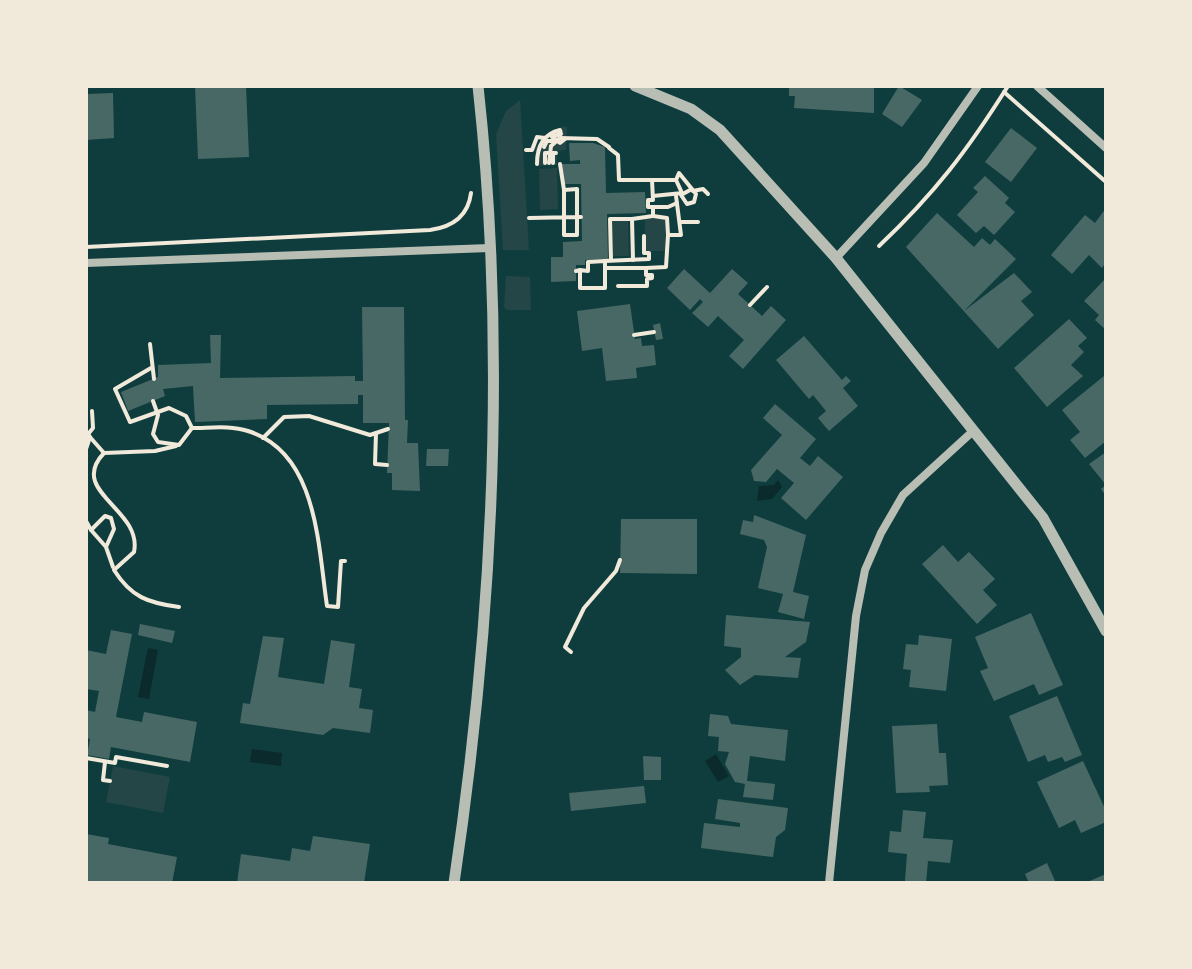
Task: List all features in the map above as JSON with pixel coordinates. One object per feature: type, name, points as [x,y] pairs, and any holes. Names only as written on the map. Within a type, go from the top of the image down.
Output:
[{"type":"street","points":[[454,883],[474,728],[487,578],[492,364],[486,156],[478,86]]},
{"type":"street","points":[[635,86],[691,109],[720,130],[836,258],[1043,518],[1106,631]]},
{"type":"street","points":[[836,258],[924,163],[978,86]]},
{"type":"street","points":[[1037,86],[1106,148]]},
{"type":"street","points":[[86,263],[489,248]]},
{"type":"street","points":[[829,883],[856,616],[865,570],[881,533],[903,495],[972,432]]},
{"type":"path","points":[[879,246],[921,206],[962,158],[1008,86]]},
{"type":"path","points":[[1004,92],[1106,182]]},
{"type":"path","points":[[537,164],[538,151],[545,138],[560,130],[561,134],[552,136],[554,142]]},
{"type":"path","points":[[526,150],[533,148],[537,137],[545,138]]},
{"type":"path","points":[[549,163],[547,141],[597,139],[618,155],[619,180],[676,180]]},
{"type":"path","points":[[560,164],[567,188],[564,235],[577,235],[578,186],[567,188]]},
{"type":"path","points":[[685,204],[676,180],[679,173],[692,190],[695,200]]},
{"type":"path","points":[[652,180],[653,196],[648,207],[685,204],[708,194],[703,189],[653,196]]},
{"type":"path","points":[[86,247],[445,228],[465,212],[471,185]]},
{"type":"path","points":[[668,235],[681,235],[677,203],[679,194]]},
{"type":"path","points":[[653,207],[653,216]]},
{"type":"path","points":[[605,265],[605,288],[580,288],[578,271],[588,271],[588,262],[666,267],[667,218],[617,216],[610,219],[611,260]]},
{"type":"path","points":[[631,216],[633,260]]},
{"type":"path","points":[[529,218],[579,217]]},
{"type":"path","points":[[681,222],[698,222]]},
{"type":"path","points":[[605,265],[611,260],[649,259],[649,253],[644,253],[644,236]]},
{"type":"path","points":[[618,286],[647,286],[647,279],[652,275],[646,275],[646,268]]},
{"type":"path","points":[[750,305],[767,287]]},
{"type":"path","points":[[634,335],[654,332]]},
{"type":"path","points":[[150,344],[154,379]]},
{"type":"path","points":[[151,368],[115,389],[130,422],[169,408],[191,421],[192,428]]},
{"type":"path","points":[[153,401],[157,410],[155,439],[161,445],[176,446]]},
{"type":"path","points":[[86,449],[94,421],[92,411]]},
{"type":"path","points":[[263,438],[284,417],[322,419],[365,435],[388,429]]},
{"type":"path","points":[[104,453],[155,451],[176,446],[192,428],[237,428],[263,438],[282,451],[306,490],[327,606],[338,607],[341,561],[345,561]]},
{"type":"path","points":[[376,433],[375,464],[387,465]]},
{"type":"path","points":[[88,434],[104,453]]},
{"type":"path","points":[[104,453],[95,470],[97,488],[100,495],[126,517],[135,534],[134,552],[114,570]]},
{"type":"path","points":[[91,530],[101,518],[111,518],[114,534],[106,547]]},
{"type":"path","points":[[86,521],[106,547],[114,570],[135,597],[179,607]]},
{"type":"path","points":[[571,652],[565,647],[584,608],[616,571],[620,560]]},
{"type":"path","points":[[86,758],[115,763],[116,757],[167,766]]},
{"type":"path","points":[[105,762],[103,780],[110,781]]},
{"type":"shaded area","points":[[520,100],[529,250],[503,250],[496,134],[506,111]]},
{"type":"shaded area","points":[[567,126],[566,150],[557,151],[557,165],[536,166],[535,148],[538,143],[548,133]]},
{"type":"shaded area","points":[[557,168],[558,209],[540,210],[539,169]]},
{"type":"shaded area","points":[[645,219],[665,219],[666,251],[645,251]]},
{"type":"shaded area","points":[[612,220],[628,220],[629,256],[613,256]]},
{"type":"shaded area","points":[[506,276],[530,277],[531,310],[507,310],[504,307]]},
{"type":"shaded area","points":[[778,480],[782,487],[772,499],[757,501],[759,486],[774,485]]},
{"type":"shaded area","points":[[148,648],[158,650],[149,699],[138,697]]},
{"type":"shaded area","points":[[252,749],[282,753],[281,766],[250,762]]},
{"type":"shaded area","points":[[716,754],[729,776],[718,782],[705,761]]},
{"type":"shaded area","points":[[113,766],[170,777],[163,813],[106,802]]},
{"type":"building","points":[[195,86],[246,86],[249,157],[198,159]]},
{"type":"building","points":[[789,86],[874,86],[874,113],[794,108],[795,96],[789,96]]},
{"type":"building","points":[[899,86],[922,100],[902,127],[882,114]]},
{"type":"building","points":[[113,93],[114,138],[86,140],[86,94]]},
{"type":"building","points":[[1011,128],[1037,148],[1011,182],[985,162]]},
{"type":"building","points":[[569,143],[593,143],[605,147],[606,193],[645,192],[646,213],[607,214],[608,259],[585,260],[585,265],[576,265],[576,281],[551,282],[551,257],[563,257],[563,242],[582,241],[581,184],[562,184],[561,164],[580,164],[580,160],[570,161]]},
{"type":"building","points":[[985,176],[1009,198],[1005,203],[1015,212],[994,235],[984,226],[976,233],[957,215],[978,192],[973,188]]},
{"type":"building","points":[[1106,208],[1106,262],[1102,268],[1089,255],[1072,274],[1051,255],[1085,215],[1095,223]]},
{"type":"building","points":[[937,213],[974,247],[982,238],[990,245],[995,239],[1016,259],[964,311],[1014,273],[1032,292],[1021,301],[1034,315],[998,349],[906,247]]},
{"type":"building","points":[[684,269],[710,293],[732,269],[748,283],[738,294],[762,316],[771,306],[786,320],[743,369],[729,356],[744,340],[718,316],[708,327],[692,313],[703,302],[700,299],[690,310],[667,288]]},
{"type":"building","points":[[1106,278],[1106,330],[1095,320],[1099,315],[1084,301]]},
{"type":"building","points":[[630,304],[635,339],[641,338],[642,346],[654,345],[656,365],[636,368],[637,378],[606,381],[602,348],[582,351],[577,311]]},
{"type":"building","points":[[362,307],[404,307],[407,443],[418,443],[420,491],[392,490],[392,473],[387,473],[389,423],[363,423],[363,395],[358,395],[358,404],[267,405],[267,419],[195,422],[193,386],[163,389],[165,396],[128,411],[121,392],[158,377],[158,365],[211,363],[210,335],[221,335],[220,378],[355,376],[355,381],[363,381]]},
{"type":"building","points":[[1069,319],[1087,338],[1078,346],[1084,352],[1071,365],[1083,376],[1047,407],[1014,368]]},
{"type":"building","points":[[660,323],[663,339],[656,340],[653,325]]},
{"type":"building","points":[[804,336],[842,380],[846,376],[851,381],[843,388],[858,406],[829,431],[818,418],[826,411],[813,395],[809,399],[776,360]]},
{"type":"building","points":[[1104,376],[1106,441],[1085,458],[1070,440],[1080,432],[1062,410]]},
{"type":"building","points":[[775,404],[816,439],[800,458],[810,466],[818,456],[843,477],[806,520],[781,498],[794,483],[777,469],[766,482],[754,481],[751,470],[782,435],[763,418]]},
{"type":"building","points":[[427,449],[449,449],[448,466],[426,466]]},
{"type":"building","points":[[1106,452],[1106,485],[1089,464]]},
{"type":"building","points":[[754,515],[806,535],[793,592],[809,596],[804,619],[778,612],[783,594],[758,588],[767,547],[764,540],[740,534],[743,520],[753,522]]},
{"type":"building","points":[[621,519],[697,519],[697,574],[620,573]]},
{"type":"building","points":[[943,545],[958,562],[969,552],[995,579],[983,590],[997,605],[977,624],[922,564]]},
{"type":"building","points":[[1031,613],[1063,685],[1039,695],[1034,684],[994,701],[980,671],[988,668],[975,637]]},
{"type":"building","points":[[726,615],[810,622],[806,642],[785,657],[801,658],[798,678],[755,675],[740,685],[725,670],[741,657],[741,648],[724,646]]},
{"type":"building","points":[[140,624],[175,631],[172,643],[138,635]]},
{"type":"building","points":[[111,630],[132,634],[116,717],[142,722],[144,712],[197,722],[190,762],[111,747],[109,759],[87,755],[90,739],[86,738],[86,710],[95,712],[99,691],[86,689],[86,650],[106,654]]},
{"type":"building","points":[[919,635],[952,639],[946,691],[909,687],[911,670],[903,669],[906,644],[918,645]]},
{"type":"building","points":[[263,636],[284,638],[278,677],[324,684],[331,640],[355,644],[349,687],[362,689],[359,708],[373,710],[370,733],[333,728],[323,735],[240,723],[243,703],[250,704]]},
{"type":"building","points":[[1057,696],[1082,755],[1065,762],[1062,757],[1048,762],[1045,755],[1028,762],[1009,716]]},
{"type":"building","points":[[710,714],[728,716],[731,724],[788,730],[785,761],[750,756],[747,781],[775,784],[773,800],[743,797],[745,784],[735,782],[725,764],[729,752],[718,751],[719,737],[708,736]]},
{"type":"building","points":[[937,724],[939,753],[946,753],[948,785],[929,786],[930,792],[896,793],[892,726]]},
{"type":"building","points":[[643,756],[661,757],[661,780],[644,780]]},
{"type":"building","points":[[1083,761],[1106,811],[1106,822],[1081,833],[1075,820],[1059,828],[1037,782]]},
{"type":"building","points":[[644,786],[646,803],[571,811],[569,793]]},
{"type":"building","points":[[718,799],[788,808],[785,830],[776,837],[773,857],[701,848],[704,823],[740,827],[740,823],[715,819]]},
{"type":"building","points":[[903,810],[926,812],[923,838],[953,840],[950,863],[928,861],[926,883],[905,881],[907,854],[888,852],[890,831],[901,832]]},
{"type":"building","points":[[86,834],[109,838],[108,844],[177,857],[172,883],[86,883]]},
{"type":"building","points":[[313,836],[370,844],[364,883],[237,883],[241,854],[290,861],[292,848],[310,851]]},
{"type":"building","points":[[1047,863],[1056,883],[1029,883],[1025,874]]},
{"type":"building","points":[[1106,874],[1106,883],[1085,883]]}]
